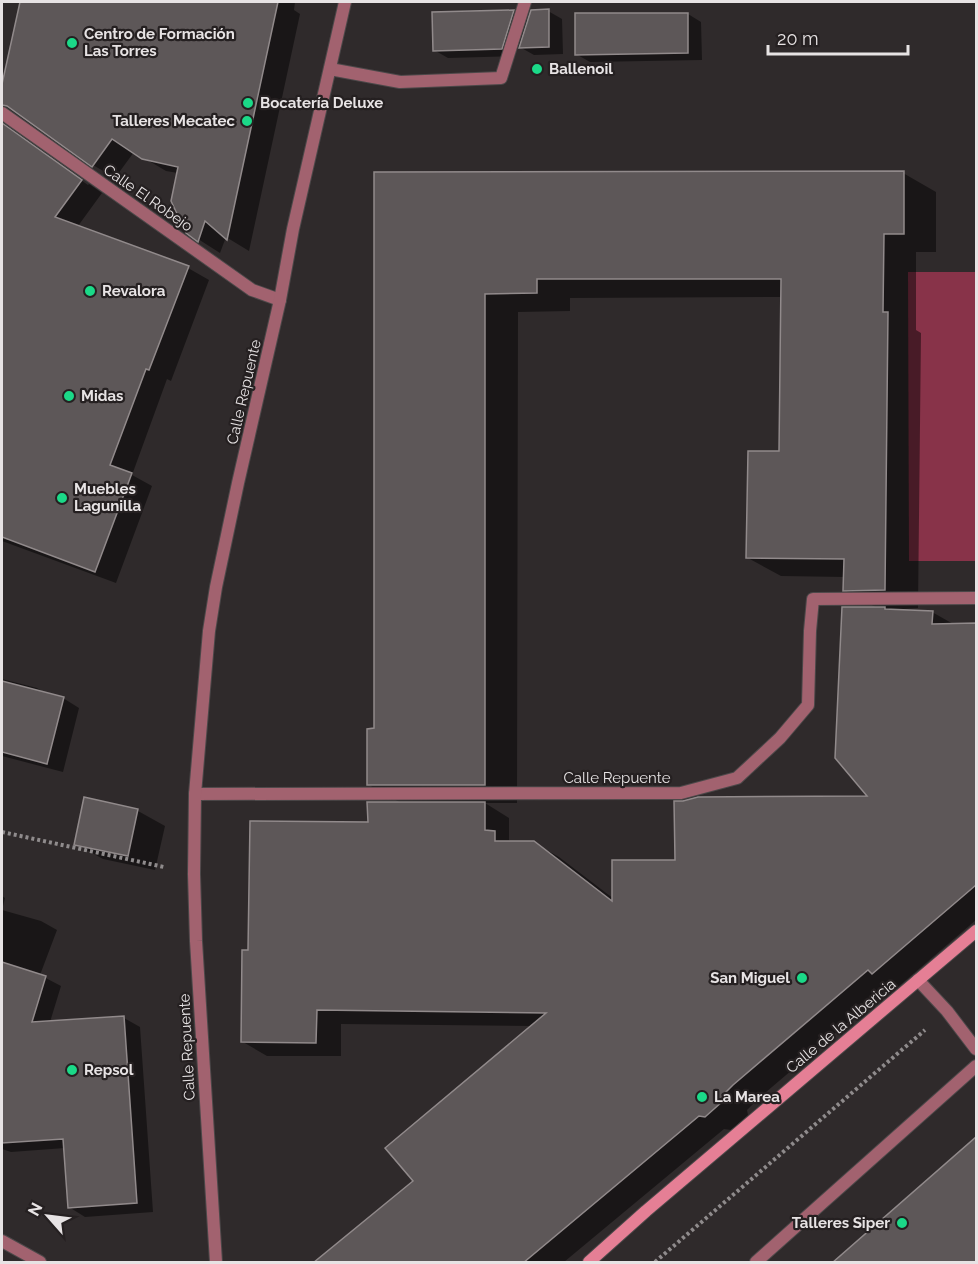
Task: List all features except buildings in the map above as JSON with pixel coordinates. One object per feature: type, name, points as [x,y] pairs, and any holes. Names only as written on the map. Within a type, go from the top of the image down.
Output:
[{"type":"main road","name":"Calle de la Albericia","points":[[589,1263],[646,1211],[976,931]]},
{"type":"street","name":"Calle Repuente","points":[[216,1263],[194,874],[195,794],[209,631],[216,587],[280,300],[293,230],[345,2]]},
{"type":"street","points":[[330,69],[400,82],[501,78],[525,2]]},
{"type":"street","name":"Calle El Robejo","points":[[2,113],[252,290],[280,300]]},
{"type":"street","name":"Calle Repuente","points":[[195,794],[681,793],[737,778],[780,738],[808,705],[813,598],[976,598]]},
{"type":"street","points":[[918,980],[947,1011],[976,1049]]},
{"type":"street","points":[[756,1263],[976,1066]]},
{"type":"street","points":[[2,1241],[39,1263]]},
{"type":"path","points":[[2,832],[194,874]]},
{"type":"path","points":[[655,1263],[947,1011]]},
{"type":"shaded area","points":[[908,272],[976,272],[976,561],[909,561]]},
{"type":"place","name":"Centro de Formación Las Torres","points":[[72,43]]},
{"type":"place","name":"Ballenoil","points":[[537,69]]},
{"type":"place","name":"Bocatería Deluxe","points":[[248,103]]},
{"type":"place","name":"Talleres Mecatec","points":[[247,121]]},
{"type":"place","name":"Revalora","points":[[90,291]]},
{"type":"place","name":"Midas","points":[[69,396]]},
{"type":"place","name":"Muebles Lagunilla","points":[[62,498]]},
{"type":"place","name":"San Miguel","points":[[802,978]]},
{"type":"place","name":"Repsol","points":[[72,1070]]},
{"type":"place","name":"La Marea","points":[[702,1097]]},
{"type":"place","name":"Talleres Siper","points":[[902,1223]]}]
